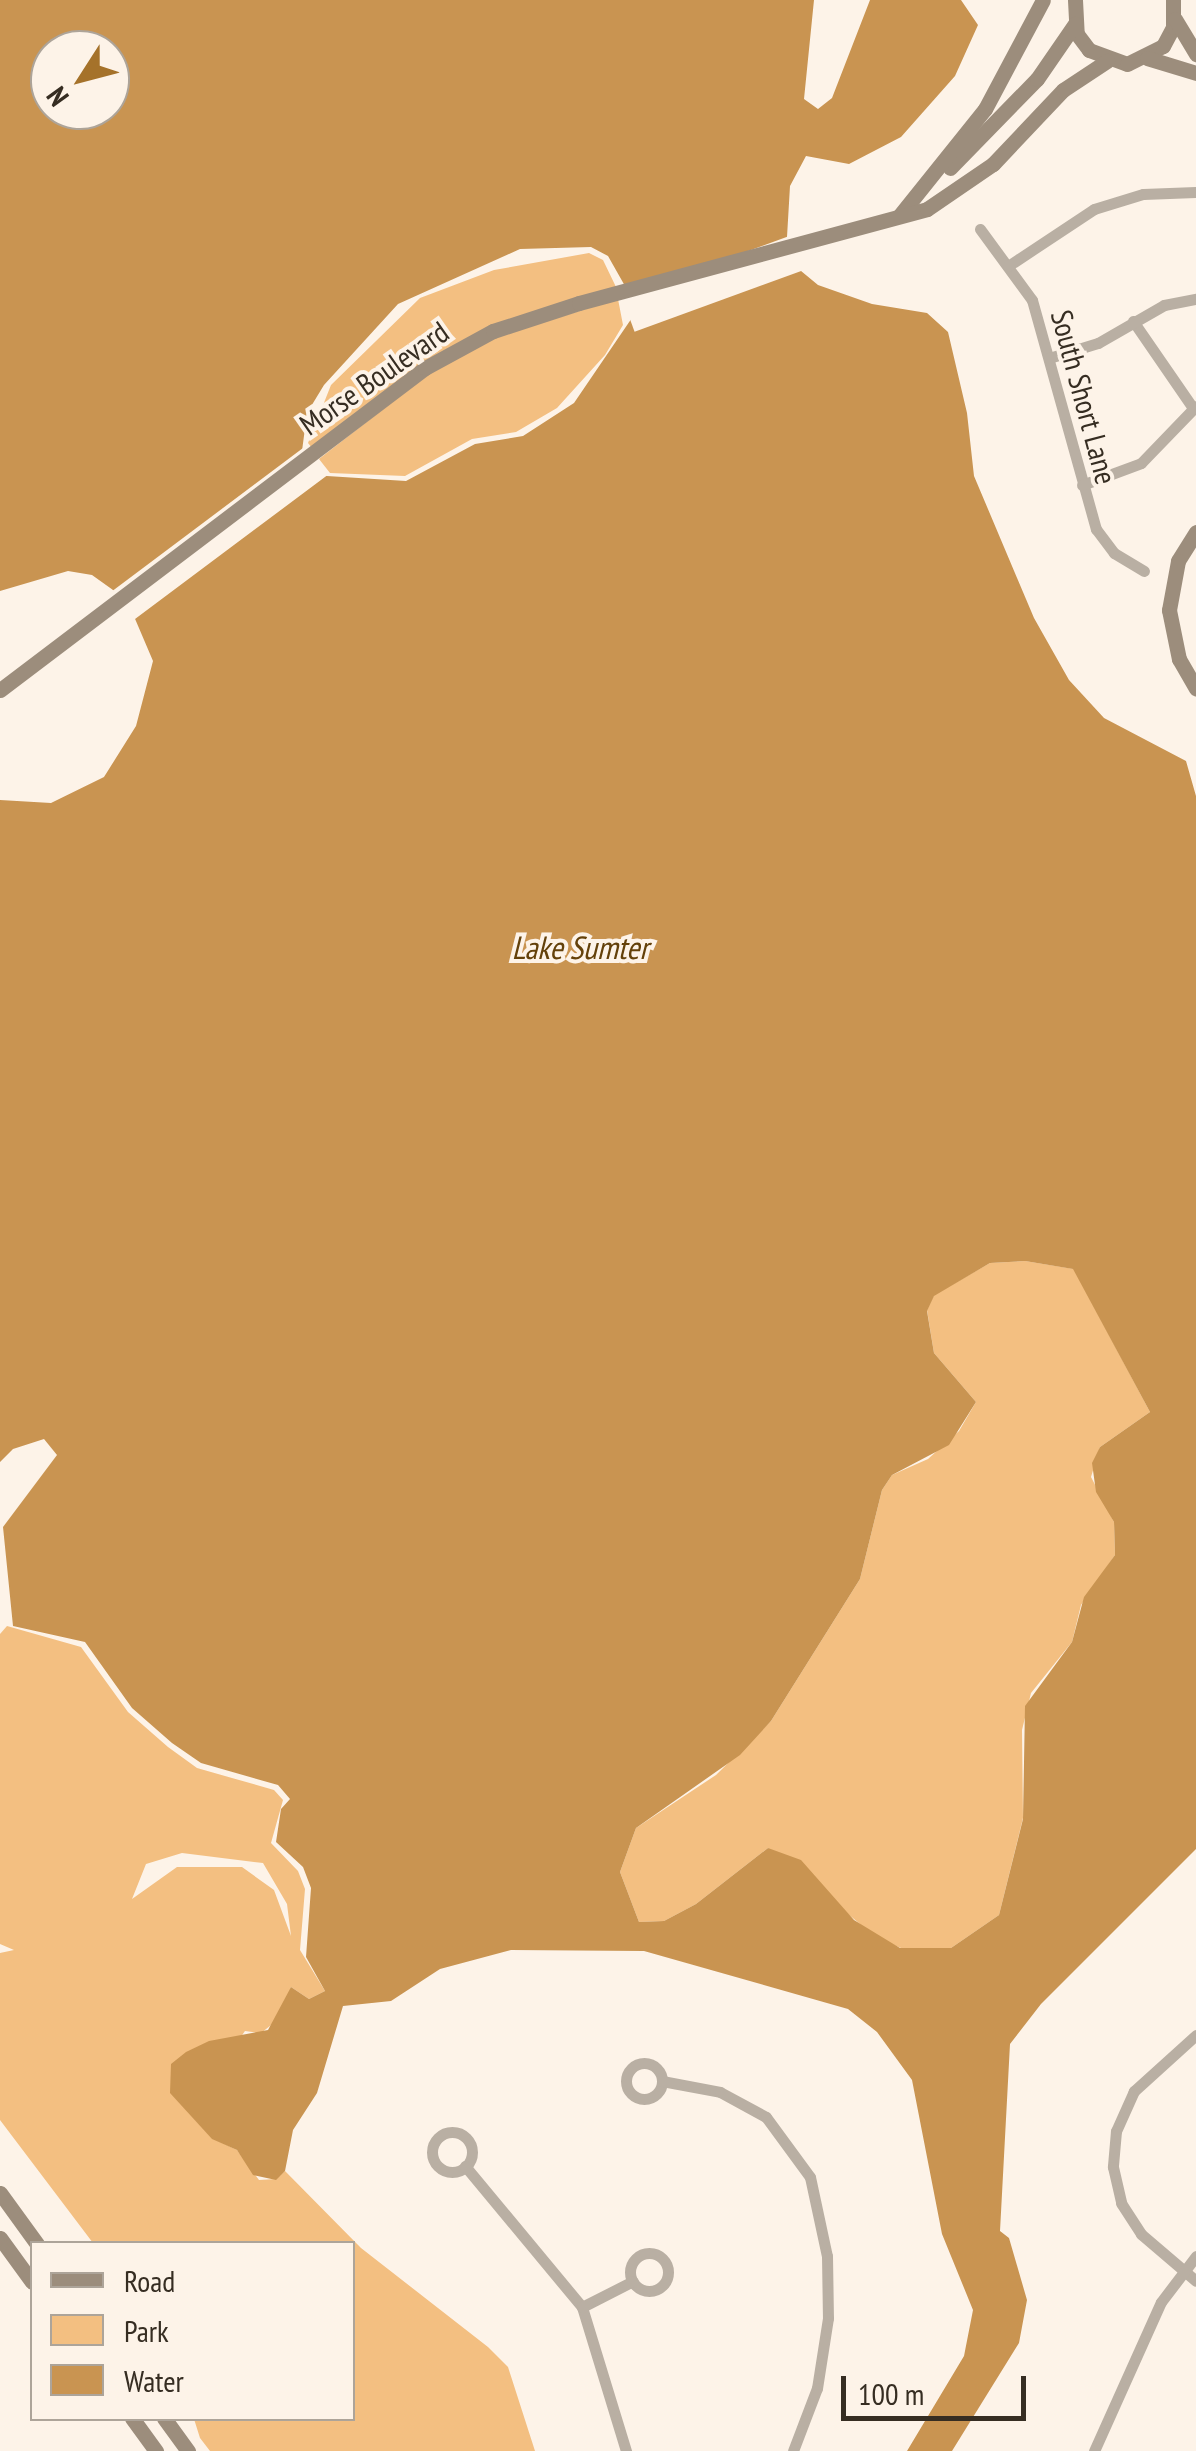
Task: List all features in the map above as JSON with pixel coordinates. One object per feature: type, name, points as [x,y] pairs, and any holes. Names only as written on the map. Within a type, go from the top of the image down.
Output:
[{"type":"main road","name":"Morse Boulevard","points":[[925,189],[986,109],[1043,0]]},
{"type":"main road","points":[[1075,0],[1075,24],[1089,50],[1107,61],[1147,58],[1196,73]]},
{"type":"main road","points":[[1173,8],[1196,54]]},
{"type":"main road","points":[[1147,58],[1164,46],[1173,8]]},
{"type":"main road","name":"Morse Boulevard","points":[[897,218],[1037,79],[1075,24]]},
{"type":"main road","name":"Morse Boulevard","points":[[0,690],[425,368],[493,331],[579,303],[846,235],[927,209],[980,174],[1063,90],[1107,61]]},
{"type":"main road","points":[[1196,532],[1178,561],[1168,610],[1179,659],[1196,690]]},
{"type":"main road","points":[[0,2193],[35,2241]]},
{"type":"main road","points":[[0,2238],[30,2279]]},
{"type":"main road","points":[[134,2421],[156,2451]]},
{"type":"main road","points":[[166,2421],[188,2451]]},
{"type":"street","points":[[1008,266],[1110,203],[1196,192]]},
{"type":"street","name":"South Short Lane","points":[[980,229],[1032,300],[1082,485],[1106,544],[1144,571]]},
{"type":"street","points":[[1049,358],[1098,343],[1164,305],[1196,299]]},
{"type":"street","points":[[1082,485],[1141,462],[1195,407],[1133,321]]},
{"type":"street","points":[[1196,2036],[1134,2091],[1114,2147],[1116,2184],[1130,2220],[1196,2281]]},
{"type":"street","points":[[662,2080],[720,2092],[766,2116],[810,2176],[827,2256],[828,2318],[817,2388],[793,2451]]},
{"type":"street","points":[[465,2166],[582,2307],[626,2451]]},
{"type":"street","points":[[1094,2451],[1161,2302],[1196,2256]]},
{"type":"street","points":[[582,2307],[633,2281]]},
{"type":"green space","points":[[589,253],[603,260],[616,287],[491,325],[312,448],[308,443],[331,385],[420,298],[494,270]]},
{"type":"green space","points":[[618,299],[623,325],[605,355],[557,408],[516,432],[472,439],[405,476],[330,473],[319,459],[428,374],[495,337]]},
{"type":"green space","points":[[1025,1261],[1074,1269],[1150,1412],[1100,1447],[1091,1477],[1114,1522],[1115,1555],[1081,1605],[1072,1642],[1031,1693],[1022,1730],[1023,1818],[999,1915],[951,1948],[901,1948],[877,1938],[768,1848],[696,1904],[664,1921],[639,1922],[620,1872],[636,1828],[716,1775],[771,1721],[860,1579],[882,1490],[892,1475],[928,1459],[959,1431],[976,1402],[934,1353],[927,1310],[934,1295],[990,1263]]},
{"type":"green space","points":[[7,1626],[81,1647],[128,1712],[168,1747],[197,1768],[274,1790],[283,1800],[271,1843],[298,1871],[305,1889],[300,1950],[325,1991],[309,1999],[291,1987],[280,2018],[261,2033],[245,2031],[188,2112],[212,2138],[237,2150],[259,2180],[276,2179],[285,2171],[354,2241],[91,2241],[0,2120],[0,1953],[14,1950],[0,1944],[0,1634]],"holes":[[[182,1853],[263,1863],[287,1904],[291,1936],[274,1890],[242,1867],[177,1867],[132,1899],[146,1864]]]},
{"type":"green space","points":[[355,2242],[508,2367],[535,2451],[210,2451],[195,2421],[355,2421]]},
{"type":"water","name":"Lake Sumter","points":[[0,0],[814,0],[804,99],[818,109],[832,98],[870,0],[961,0],[978,25],[955,76],[901,137],[849,164],[806,156],[790,186],[787,237],[795,266],[818,285],[872,304],[927,313],[948,332],[967,413],[974,476],[1034,618],[1069,680],[1104,718],[1186,761],[1196,796],[1196,1849],[1041,2004],[1010,2044],[1000,2231],[1009,2238],[1027,2300],[1019,2343],[952,2451],[907,2451],[964,2356],[973,2310],[942,2234],[912,2080],[877,2032],[848,2009],[644,1951],[511,1950],[440,1969],[391,2001],[343,2006],[317,2093],[293,2130],[285,2171],[276,2180],[253,2175],[237,2150],[212,2139],[170,2093],[171,2064],[186,2052],[209,2041],[268,2030],[291,1987],[309,1999],[325,1991],[306,1957],[311,1888],[303,1867],[276,1842],[281,1809],[290,1799],[278,1785],[201,1763],[172,1743],[132,1708],[85,1642],[13,1626],[3,1527],[57,1455],[44,1439],[13,1449],[0,1462],[0,800],[51,803],[104,777],[136,726],[153,661],[127,600],[92,575],[68,571],[0,591]],"holes":[[[591,247],[608,256],[638,309],[574,403],[523,436],[475,444],[406,481],[311,475],[302,451],[307,413],[324,385],[398,304],[520,249]],[[1025,1261],[1073,1269],[1150,1412],[1100,1447],[1092,1463],[1096,1492],[1114,1522],[1115,1555],[1084,1597],[1072,1642],[1025,1706],[1023,1819],[999,1915],[951,1948],[900,1948],[854,1920],[801,1860],[768,1848],[696,1904],[664,1921],[639,1922],[620,1872],[636,1828],[740,1755],[771,1721],[860,1579],[882,1490],[892,1475],[949,1445],[976,1402],[934,1353],[927,1311],[934,1296],[990,1263]]]},
{"type":"pier","points":[[792,235],[805,270],[635,332],[622,297]]},
{"type":"pier","points":[[307,445],[314,471],[329,474],[131,622],[111,592]]}]
